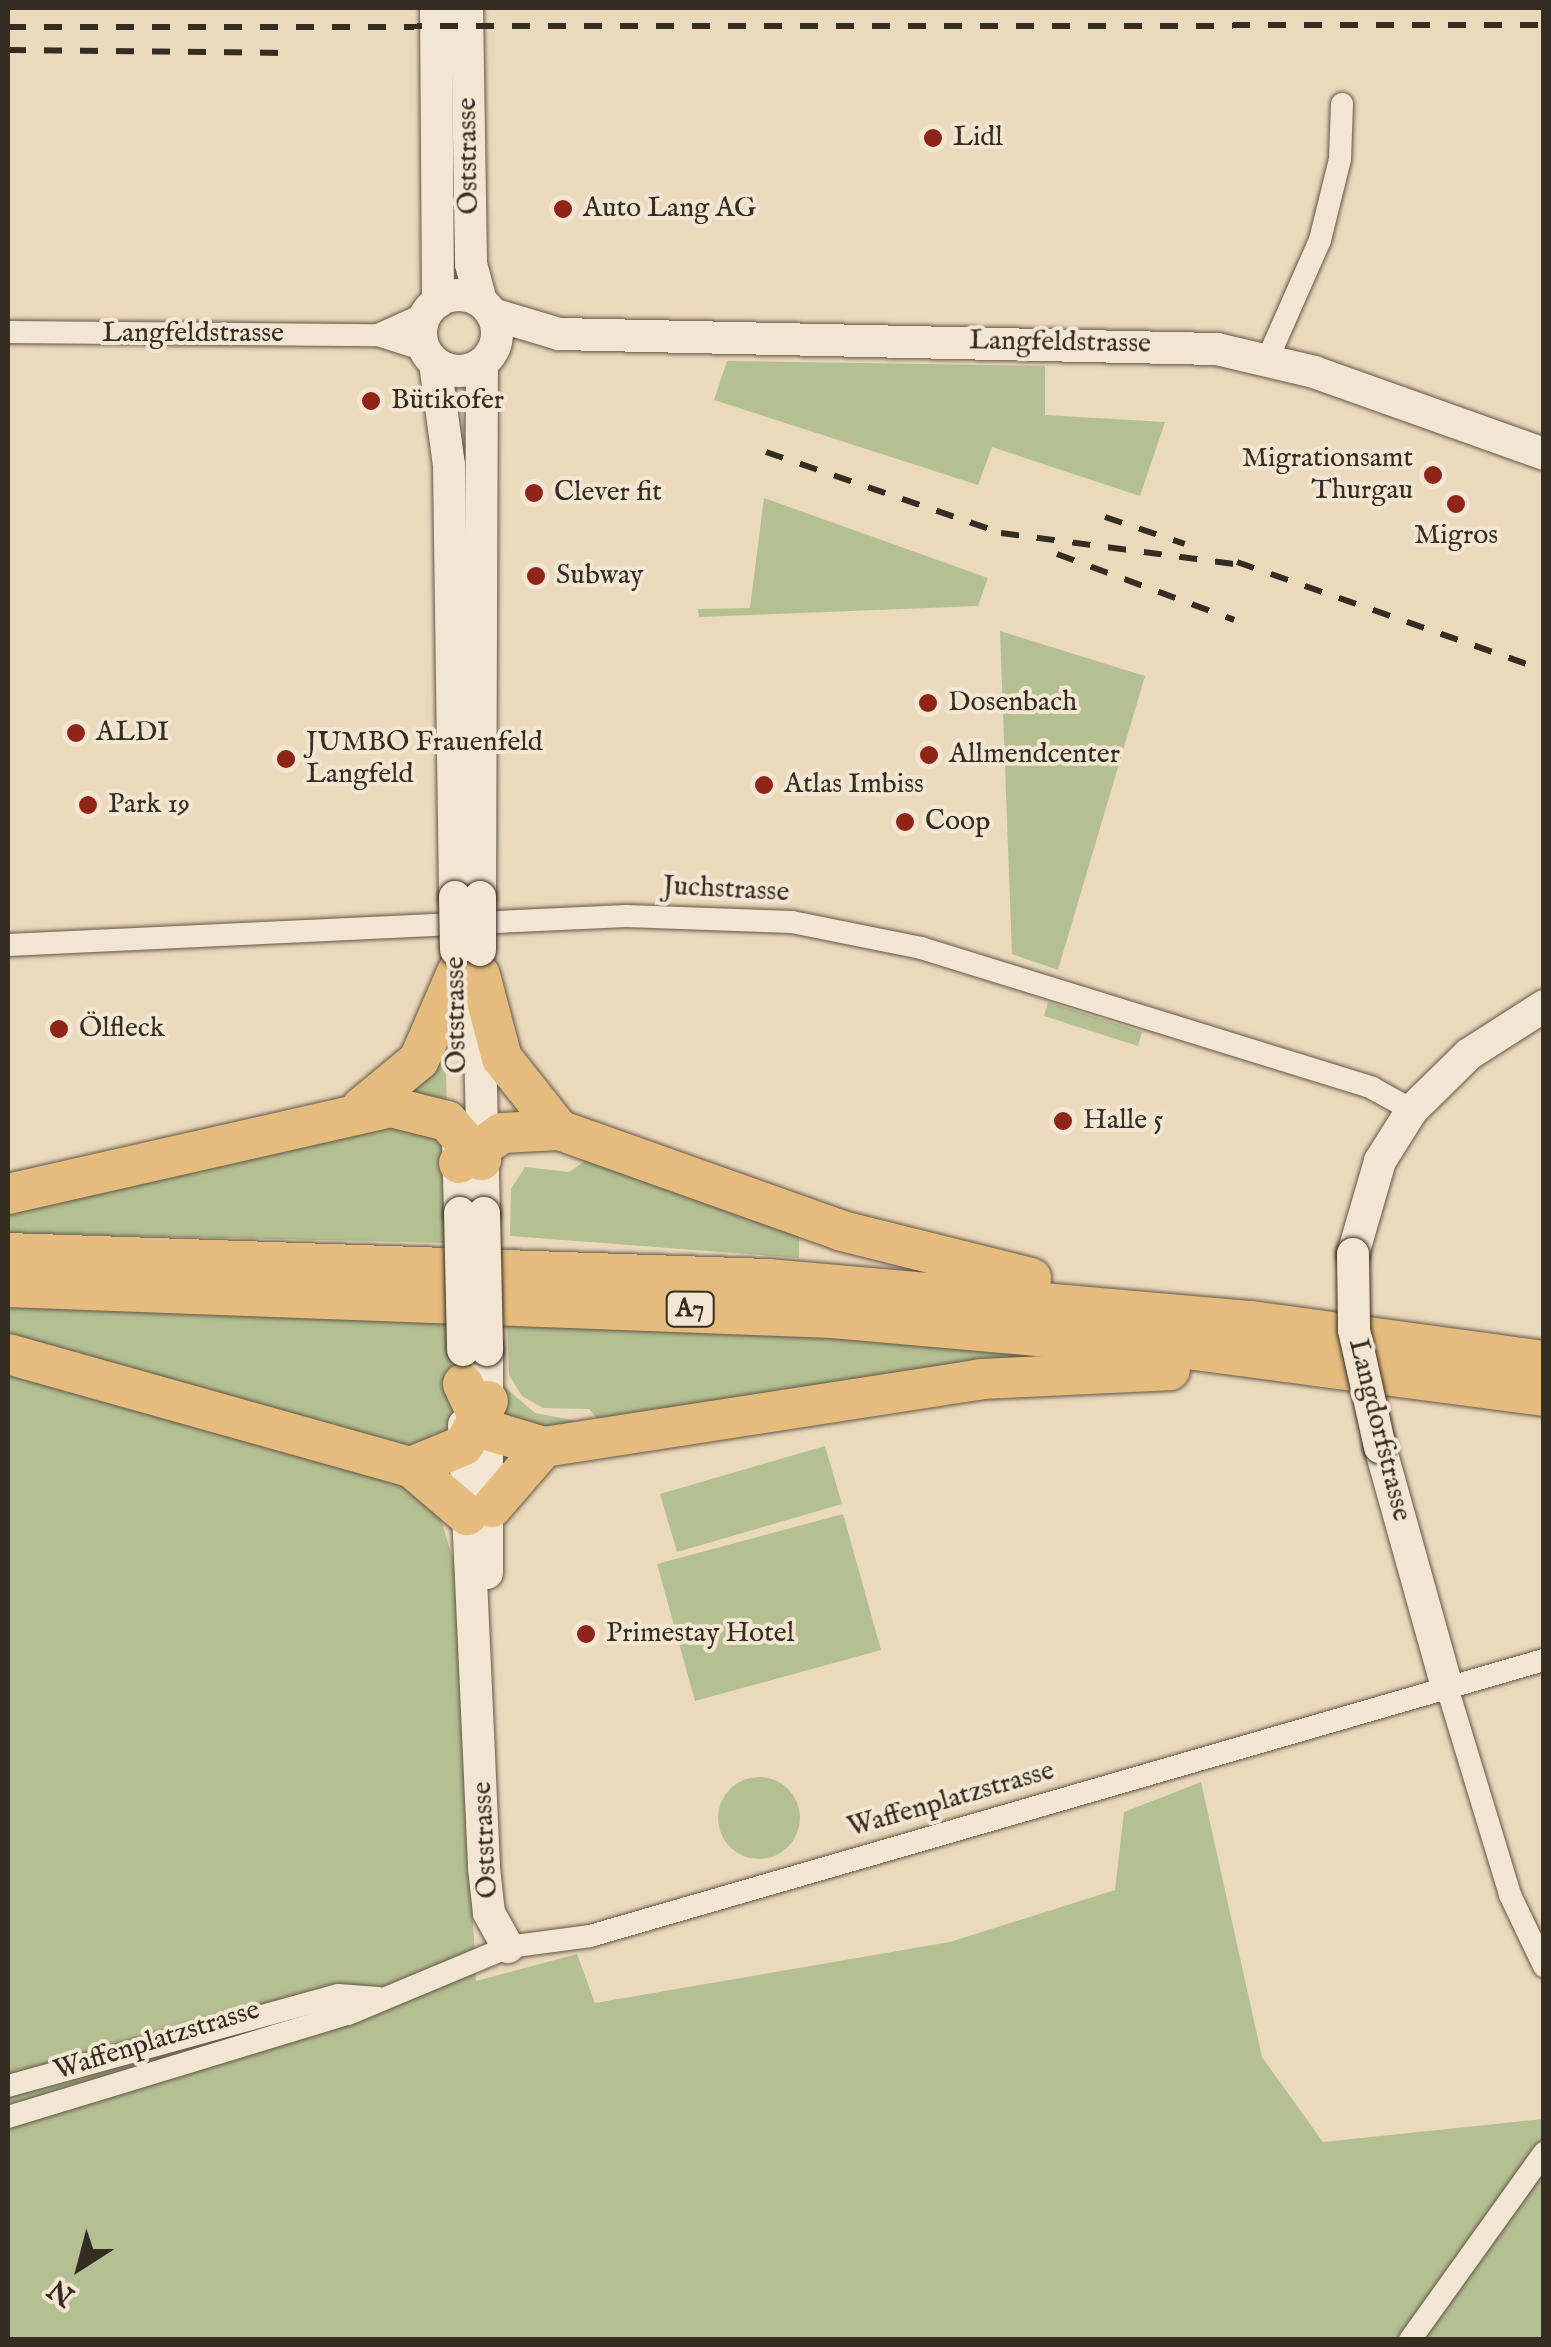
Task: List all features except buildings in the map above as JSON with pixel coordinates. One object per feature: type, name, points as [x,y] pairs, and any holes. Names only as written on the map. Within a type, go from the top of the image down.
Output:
[{"type":"highway","points":[[348,1114],[419,1060],[468,962]]},
{"type":"highway","points":[[468,962],[502,1058],[559,1130]]},
{"type":"highway","points":[[8,1194],[348,1114],[412,1108],[470,1149]]},
{"type":"highway","name":"A7","points":[[470,1149],[559,1130],[898,1248],[1251,1321]]},
{"type":"highway","name":"A7","points":[[8,1253],[768,1279],[1251,1321],[1544,1361]]},
{"type":"highway","name":"A7","points":[[8,1288],[706,1310],[1370,1370],[1544,1396]]},
{"type":"highway","points":[[8,1354],[411,1467],[480,1511],[544,1447]]},
{"type":"highway","name":"A7","points":[[476,1398],[544,1447],[1009,1376],[1370,1370]]},
{"type":"highway","points":[[411,1467],[476,1398]]},
{"type":"main road","name":"Oststrasse","points":[[436,8],[430,356],[449,465],[468,897]]},
{"type":"main road","name":"Oststrasse","points":[[467,8],[471,264],[486,308],[487,358],[468,897],[484,1868],[489,1913],[508,1946]]},
{"type":"main road","name":"Langfeldstrasse","points":[[432,307],[486,308],[559,334],[1176,345],[1268,358],[1544,454]]},
{"type":"main road","name":"Langfeldstrasse","points":[[430,356],[458,371],[559,334]]},
{"type":"main road","name":"Langdorfstrasse","points":[[1447,1687],[1380,1447],[1354,1330],[1353,1254],[1375,1174],[1412,1110],[1469,1054],[1544,1006]]},
{"type":"street","points":[[1268,358],[1320,240],[1342,104]]},
{"type":"street","name":"Langfeldstrasse","points":[[378,335],[432,307]]},
{"type":"street","name":"Langfeldstrasse","points":[[8,332],[378,335],[430,356]]},
{"type":"street","name":"Juchstrasse","points":[[8,945],[626,916],[792,922],[952,958],[1372,1088],[1412,1110]]},
{"type":"street","name":"Waffenplatzstrasse","points":[[8,2117],[378,1998],[508,1946],[590,1936],[1544,1660]]},
{"type":"street","points":[[1447,1687],[1510,1895],[1544,1966]]},
{"type":"street","name":"Waffenplatzstrasse","points":[[8,2086],[338,1995],[378,1998]]},
{"type":"street","points":[[1410,2340],[1544,2153]]},
{"type":"green space","points":[[727,361],[1045,366],[1045,415],[1165,422],[1140,496],[992,447],[978,485],[714,400]]},
{"type":"green space","points":[[764,498],[988,578],[978,606],[699,617],[698,609],[750,608]]},
{"type":"green space","points":[[1000,631],[1145,676],[1058,970],[1012,954]]},
{"type":"green space","points":[[1048,1002],[1142,1032],[1138,1046],[1044,1016]]},
{"type":"green space","points":[[445,1046],[447,1106],[399,1095]]},
{"type":"green space","points":[[388,1118],[441,1129],[447,1243],[8,1233],[8,1201]]},
{"type":"green space","points":[[592,1156],[799,1231],[799,1258],[510,1236],[511,1189],[525,1167],[569,1172]]},
{"type":"green space","points":[[8,1307],[449,1318],[454,1436],[426,1452],[8,1344]]},
{"type":"green space","points":[[507,1320],[890,1340],[1070,1355],[605,1427],[589,1409],[543,1408],[522,1396],[509,1375]]},
{"type":"green space","points":[[8,1368],[411,1486],[438,1510],[456,1569],[476,1981],[577,1954],[595,2003],[950,1942],[1115,1890],[1124,1812],[1201,1782],[1262,2057],[1323,2142],[1543,2119],[1543,2339],[8,2339]]},
{"type":"green space","points":[[498,1381],[535,1413],[593,1424],[501,1430]]},
{"type":"green space","points":[[825,1446],[842,1504],[677,1552],[660,1494]]},
{"type":"green space","points":[[843,1514],[881,1650],[695,1701],[657,1564]]},
{"type":"green space","points":[[759,1777],[775,1780],[788,1789],[797,1802],[797,1834],[788,1847],[775,1856],[759,1859],[743,1856],[730,1847],[721,1834],[718,1818],[721,1802],[730,1789],[743,1780]]},
{"type":"railway","points":[[8,27],[1544,25]]},
{"type":"railway","points":[[8,50],[283,53]]},
{"type":"railway","points":[[766,452],[1001,533],[1249,566]]},
{"type":"railway","points":[[1105,517],[1185,544]]},
{"type":"railway","points":[[1057,554],[1234,620]]},
{"type":"railway","points":[[1237,562],[1544,670]]},
{"type":"place","name":"Lidl","points":[[933,138]]},
{"type":"place","name":"Auto Lang AG","points":[[563,209]]},
{"type":"place","name":"Bütikofer","points":[[371,401]]},
{"type":"place","name":"Migrationsamt Thurgau","points":[[1433,475]]},
{"type":"place","name":"Clever fit","points":[[534,493]]},
{"type":"place","name":"Migros","points":[[1456,504]]},
{"type":"place","name":"Subway","points":[[536,576]]},
{"type":"place","name":"Dosenbach","points":[[928,703]]},
{"type":"place","name":"ALDI","points":[[76,733]]},
{"type":"place","name":"Allmendcenter","points":[[929,755]]},
{"type":"place","name":"JUMBO Frauenfeld Langfeld","points":[[286,759]]},
{"type":"place","name":"Atlas Imbiss","points":[[764,785]]},
{"type":"place","name":"Park 19","points":[[88,805]]},
{"type":"place","name":"Coop","points":[[905,822]]},
{"type":"place","name":"Ölfleck","points":[[59,1029]]},
{"type":"place","name":"Halle 5","points":[[1063,1121]]},
{"type":"place","name":"Primestay Hotel","points":[[586,1634]]}]
